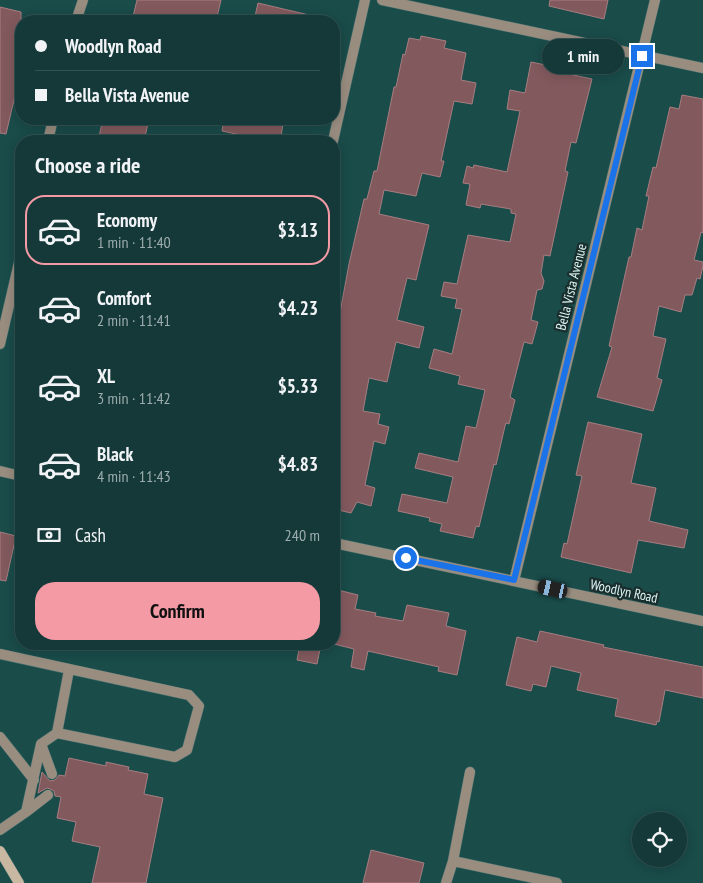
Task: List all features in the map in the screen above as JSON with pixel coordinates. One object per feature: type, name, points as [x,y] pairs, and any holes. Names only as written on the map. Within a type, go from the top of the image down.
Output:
[{"type":"main road","points":[[0,851],[19,883]]},
{"type":"street","points":[[78,15],[83,0]]},
{"type":"street","points":[[340,110],[365,0]]},
{"type":"street","points":[[382,0],[703,68]]},
{"type":"street","name":"Bella Vista Avenue","points":[[514,580],[655,0]]},
{"type":"street","points":[[0,344],[15,280]]},
{"type":"street","points":[[0,471],[15,475]]},
{"type":"street","name":"Woodlyn Road","points":[[340,544],[703,621]]},
{"type":"street","points":[[0,654],[189,695],[199,706],[187,750],[175,757],[57,733]]},
{"type":"street","points":[[26,812],[41,744],[57,733],[69,670]]},
{"type":"street","points":[[0,737],[34,780]]},
{"type":"street","points":[[41,744],[52,774]]},
{"type":"street","points":[[446,883],[453,861],[470,772]]},
{"type":"street","points":[[0,830],[48,795]]},
{"type":"street","points":[[453,861],[557,883]]},
{"type":"building","points":[[137,0],[221,0],[217,15],[133,15]]},
{"type":"building","points":[[550,0],[608,0],[604,19],[549,6]]},
{"type":"building","points":[[258,3],[309,15],[255,15]]},
{"type":"building","points":[[0,7],[21,12],[21,15],[15,15],[15,96],[6,134],[0,133]]},
{"type":"building","points":[[421,36],[446,41],[444,48],[466,53],[461,80],[476,83],[472,104],[454,101],[441,161],[444,161],[440,177],[422,173],[416,196],[384,190],[379,214],[429,225],[416,280],[407,278],[397,320],[424,327],[419,348],[396,342],[387,382],[369,378],[363,411],[380,414],[378,424],[389,427],[385,444],[374,441],[365,485],[375,488],[371,506],[357,502],[351,513],[340,510],[340,313],[364,199],[367,199],[374,171],[377,171],[394,87],[396,87],[403,54],[405,55],[409,38],[420,40]]},
{"type":"building","points":[[531,62],[565,69],[564,73],[592,79],[576,143],[571,142],[565,171],[568,172],[550,256],[544,255],[541,273],[544,281],[542,289],[537,290],[531,320],[538,322],[532,344],[524,342],[510,397],[515,400],[509,424],[506,423],[505,426],[479,527],[476,526],[473,538],[440,531],[442,524],[429,521],[430,518],[398,511],[402,494],[447,503],[453,477],[415,468],[419,453],[458,462],[466,426],[476,428],[485,390],[458,384],[460,376],[429,368],[434,349],[452,354],[462,309],[455,308],[457,299],[441,296],[444,282],[457,284],[468,235],[510,242],[516,214],[511,213],[511,209],[481,204],[480,208],[466,205],[470,184],[463,183],[467,166],[473,168],[474,165],[507,172],[520,111],[507,109],[510,90],[525,93]]},
{"type":"building","points":[[682,95],[703,99],[703,233],[701,232],[694,260],[703,262],[703,266],[700,279],[697,278],[692,295],[685,295],[681,312],[659,306],[653,336],[666,339],[657,378],[662,380],[653,411],[597,397],[612,347],[609,346],[629,257],[631,257],[637,228],[642,230],[649,196],[646,196],[653,167],[656,168],[670,107],[679,109]]},
{"type":"building","points":[[102,125],[148,125],[145,135],[99,135]]},
{"type":"building","points":[[223,125],[283,125],[281,135],[240,135],[222,131]]},
{"type":"building","points":[[588,422],[642,434],[631,483],[656,488],[649,521],[688,530],[684,548],[638,540],[631,573],[561,557],[564,543],[567,544],[582,476],[576,475]]},
{"type":"building","points":[[0,532],[15,536],[15,540],[6,581],[0,580]]},
{"type":"building","points":[[340,590],[358,595],[355,609],[376,613],[375,616],[403,621],[407,605],[449,613],[446,626],[466,631],[457,675],[438,671],[439,667],[368,651],[364,670],[351,667],[354,649],[340,646]]},
{"type":"building","points":[[540,631],[604,645],[603,647],[703,667],[703,698],[665,690],[659,722],[657,721],[656,725],[615,716],[618,699],[577,690],[581,673],[551,666],[546,687],[533,684],[531,691],[506,685],[517,637],[537,642]]},
{"type":"building","points":[[299,650],[320,650],[317,664],[297,660]]},
{"type":"building","points":[[69,758],[106,766],[106,762],[129,767],[128,770],[148,774],[144,794],[163,798],[146,883],[92,883],[100,847],[72,841],[76,822],[57,818],[61,797],[55,796],[54,791],[47,788],[38,793],[42,772],[50,781],[55,780],[59,775],[65,776]]},
{"type":"building","points":[[371,850],[424,863],[419,883],[363,883]]},
{"type":"route","points":[[406,558],[514,580],[642,56]]}]
